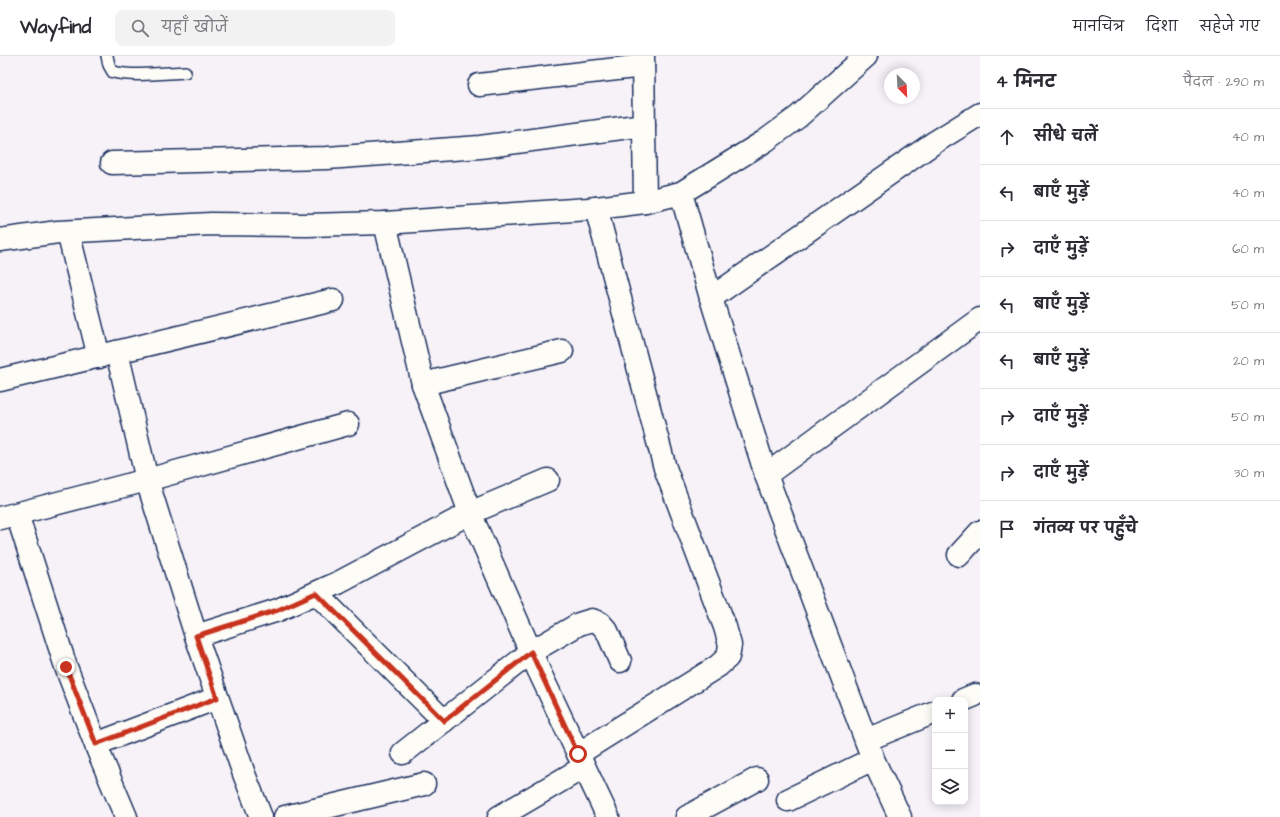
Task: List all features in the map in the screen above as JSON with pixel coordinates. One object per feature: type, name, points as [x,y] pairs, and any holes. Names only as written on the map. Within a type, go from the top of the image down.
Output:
[{"type":"street","points":[[0,240],[5,238],[68,232],[211,224],[307,225],[385,223],[596,208],[645,202],[681,193],[765,141],[798,117],[866,56]]},
{"type":"street","points":[[479,85],[643,61],[645,202]]},
{"type":"street","points":[[711,298],[935,142],[980,114]]},
{"type":"street","points":[[112,163],[327,158],[480,147],[644,125]]},
{"type":"street","points":[[681,193],[711,298],[766,475],[869,750],[900,817]]},
{"type":"street","points":[[499,817],[530,809],[581,760],[718,666],[728,657],[730,645],[725,627],[665,468],[596,208]]},
{"type":"street","points":[[385,223],[423,384],[470,513],[531,652],[608,817]]},
{"type":"street","points":[[68,232],[108,354],[196,636],[244,774],[261,817]]},
{"type":"street","points":[[0,380],[333,300]]},
{"type":"street","points":[[766,475],[980,319]]},
{"type":"street","points":[[423,384],[562,351]]},
{"type":"street","points":[[126,817],[96,744],[8,516],[147,480],[348,424]]},
{"type":"street","points":[[196,636],[278,610],[338,583],[470,513],[548,480]]},
{"type":"street","points":[[959,556],[980,532]]},
{"type":"street","points":[[316,593],[444,721]]},
{"type":"street","points":[[403,753],[531,652],[579,624],[592,620],[600,623],[607,630],[620,661]]},
{"type":"street","points":[[96,744],[217,698]]},
{"type":"street","points":[[788,800],[869,750],[932,714]]},
{"type":"street","points":[[687,817],[757,779]]},
{"type":"street","points":[[285,817],[424,784]]},
{"type":"lane","points":[[107,56],[109,65],[113,72],[131,74],[185,72]]},
{"type":"route","points":[[66,667],[96,744],[217,698],[196,636],[278,610],[316,593],[444,721],[531,652],[578,754]]}]
